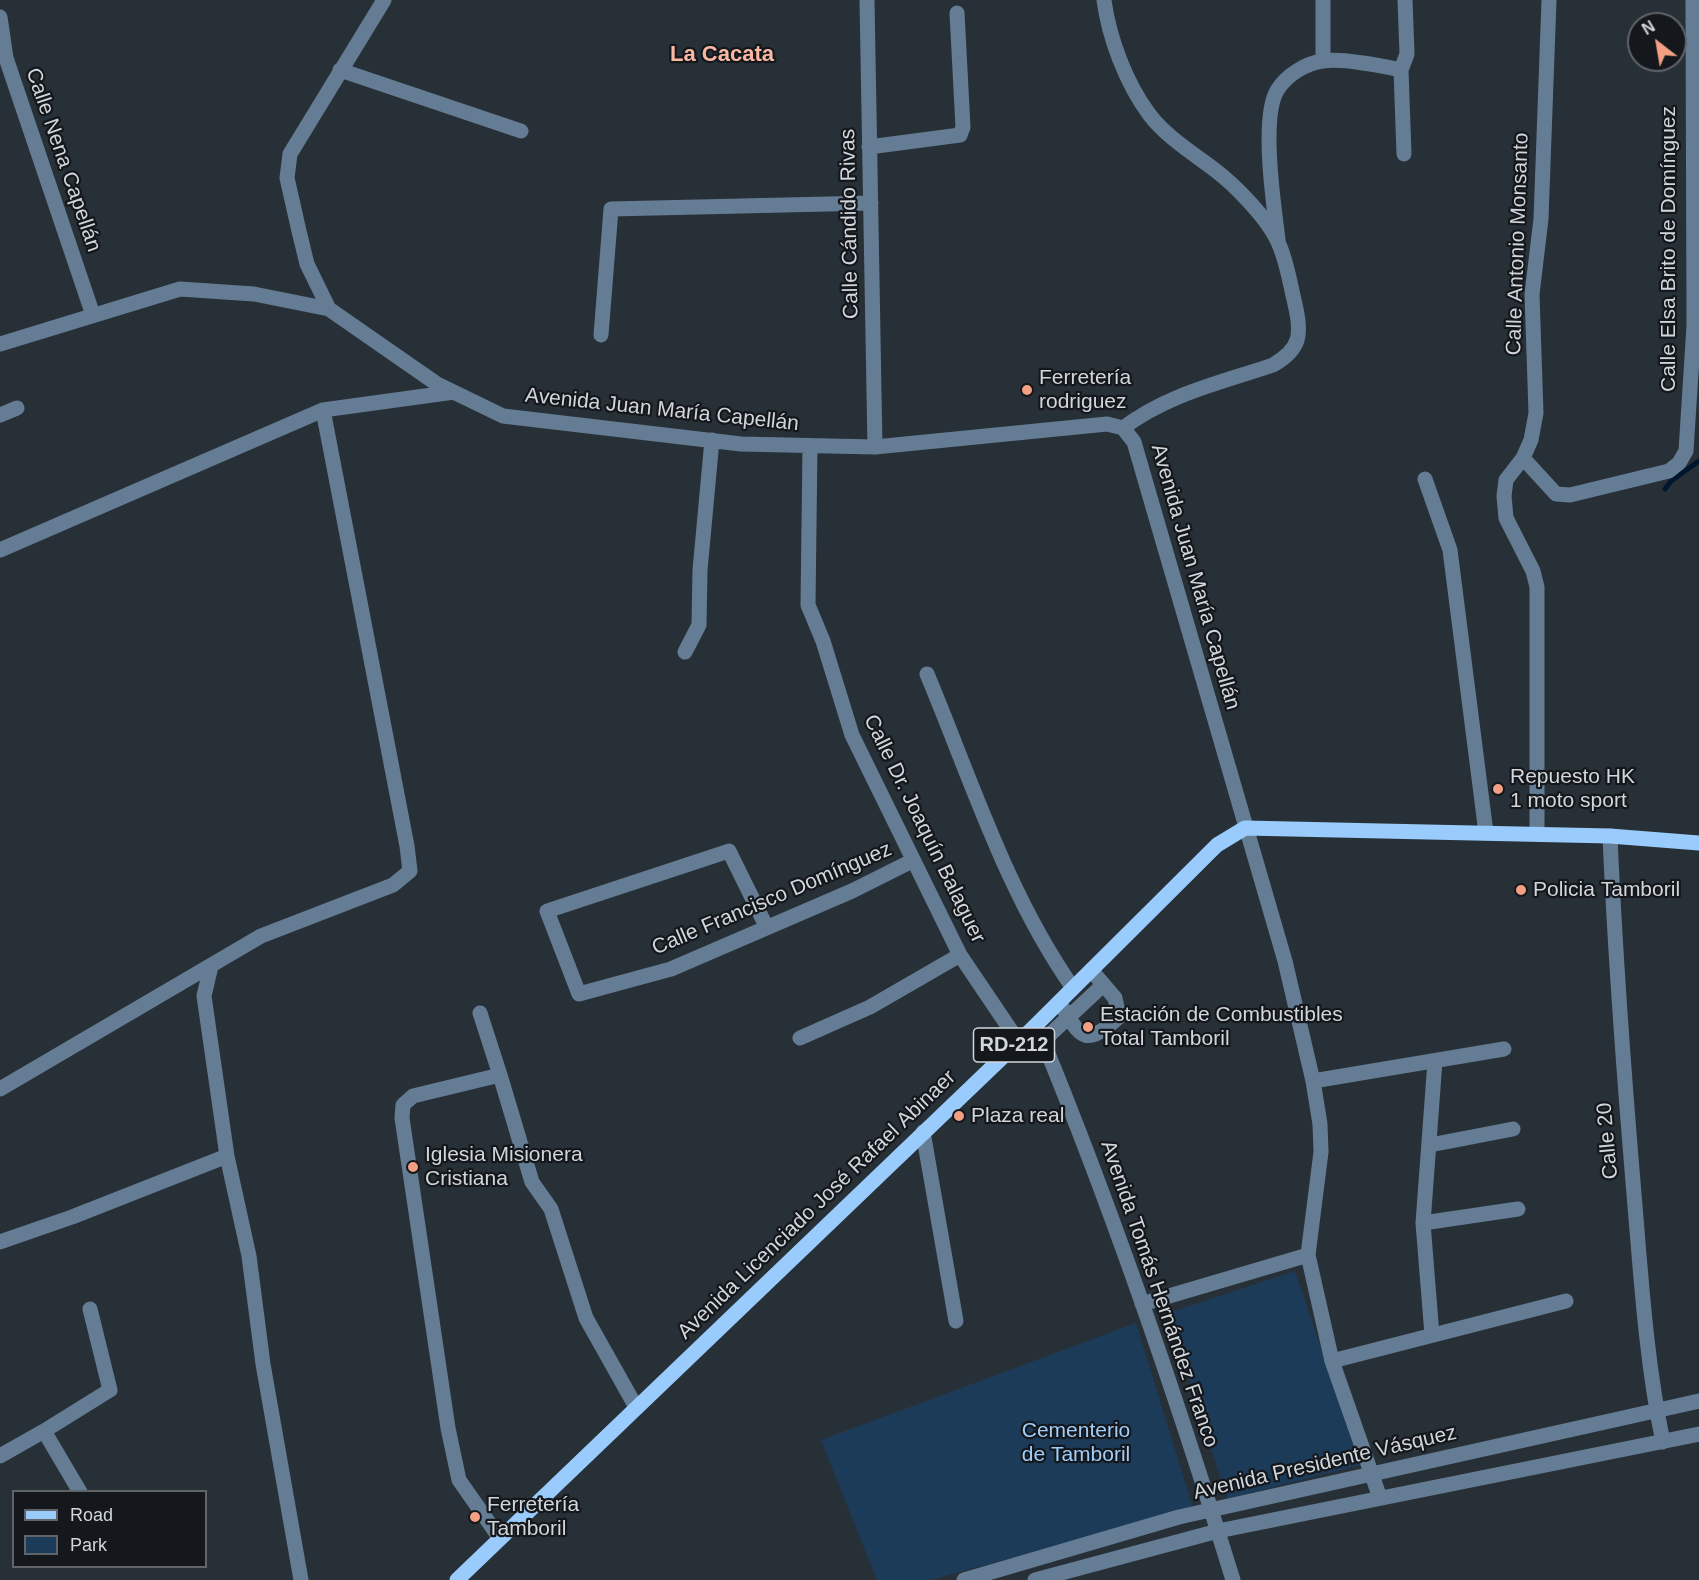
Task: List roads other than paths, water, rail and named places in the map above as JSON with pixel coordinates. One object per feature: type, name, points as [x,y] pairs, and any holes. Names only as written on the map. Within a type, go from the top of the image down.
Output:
[{"type":"main road","points":[[1245,828],[1610,836],[1699,843]]},
{"type":"main road","name":"Avenida Licenciado José Rafael Abinaer","points":[[457,1580],[499,1537],[1034,1027],[1217,846],[1245,828]]},
{"type":"street","name":"Avenida Juan María Capellán","points":[[384,0],[290,154],[287,178],[307,264],[329,309],[437,384],[503,416],[712,440],[875,447],[1107,424],[1123,428],[1134,442],[1285,961],[1313,1081],[1320,1124],[1321,1152],[1308,1254],[1332,1361],[1380,1498]]},
{"type":"street","name":"Calle Cándido Rivas","points":[[867,0],[875,447]]},
{"type":"street","points":[[1104,0],[1107,22],[1116,47],[1149,115],[1222,176],[1256,210],[1278,241]]},
{"type":"street","points":[[1323,0],[1323,61]]},
{"type":"street","points":[[1404,154],[1401,70],[1407,54],[1405,0]]},
{"type":"street","name":"Calle Antonio Monsanto","points":[[1537,834],[1537,587],[1533,571],[1506,518],[1504,496],[1506,480],[1523,458],[1532,440],[1536,413],[1533,294],[1541,219],[1549,0]]},
{"type":"street","name":"Calle Elsa Brito de Domínguez","points":[[1523,458],[1556,494],[1570,495],[1669,471],[1679,463],[1686,451],[1696,326],[1693,0]]},
{"type":"street","points":[[869,147],[960,135],[963,127],[957,14]]},
{"type":"street","name":"Calle Nena Capellán","points":[[0,17],[6,58],[93,315]]},
{"type":"street","points":[[1123,428],[1147,410],[1183,394],[1264,369],[1286,358],[1297,344],[1299,324],[1278,241],[1269,159],[1270,124],[1276,91],[1293,73],[1323,61],[1401,70]]},
{"type":"street","points":[[340,70],[521,131]]},
{"type":"street","points":[[601,335],[611,209],[871,203]]},
{"type":"street","points":[[0,344],[180,290],[254,294],[329,309]]},
{"type":"street","points":[[0,550],[323,410],[454,392]]},
{"type":"street","points":[[0,415],[17,408]]},
{"type":"street","points":[[0,1089],[261,936],[393,885],[410,872],[405,834],[323,410]]},
{"type":"street","points":[[685,652],[699,625],[700,570],[712,440]]},
{"type":"street","name":"Calle Dr. Joaquín Balaguer","points":[[810,446],[808,605],[823,641],[852,735],[960,955],[1018,1041]]},
{"type":"street","points":[[1425,479],[1450,550],[1486,833]]},
{"type":"street","points":[[927,674],[1016,888],[1054,960],[1073,988]]},
{"type":"street","name":"Calle 20","points":[[1610,836],[1620,1030],[1639,1251],[1657,1411],[1664,1442]]},
{"type":"street","name":"Calle Francisco Domínguez","points":[[766,926],[729,851],[547,911],[579,993],[671,969],[766,926],[852,891],[912,861]]},
{"type":"street","points":[[800,1038],[870,1007],[960,955]]},
{"type":"street","points":[[211,966],[204,996],[227,1156],[249,1256],[263,1365],[301,1580]]},
{"type":"street","points":[[1059,1002],[1077,1030],[1084,1036],[1090,1037],[1119,1017],[1115,998],[1091,970]]},
{"type":"street","points":[[1043,1041],[1103,985]]},
{"type":"street","points":[[480,1013],[532,1182],[551,1209],[586,1318],[636,1407]]},
{"type":"street","name":"Avenida Tomás Hernández Franco","points":[[1034,1027],[1043,1041],[1084,1140],[1212,1510],[1233,1580]]},
{"type":"street","points":[[1313,1081],[1504,1049]]},
{"type":"street","points":[[1432,1335],[1423,1223],[1431,1145],[1435,1061]]},
{"type":"street","points":[[499,1537],[459,1480],[448,1428],[402,1118],[403,1105],[413,1096],[500,1075]]},
{"type":"street","points":[[1431,1145],[1513,1129]]},
{"type":"street","points":[[923,1132],[956,1321]]},
{"type":"street","points":[[0,1242],[72,1217],[227,1156]]},
{"type":"street","points":[[1423,1223],[1518,1209]]},
{"type":"street","points":[[1142,1304],[1308,1254]]},
{"type":"street","points":[[1332,1361],[1566,1301]]},
{"type":"street","points":[[0,1456],[110,1390],[90,1309]]},
{"type":"street","name":"Avenida Presidente Vásquez","points":[[964,1580],[1212,1510],[1699,1401]]},
{"type":"street","points":[[44,1431],[79,1490]]},
{"type":"street","name":"Avenida Presidente Vásquez","points":[[1035,1580],[1070,1575],[1218,1531],[1699,1434]]},
{"type":"waterway","points":[[1665,489],[1671,481],[1699,461]]},
{"type":"place","name":"Ferretería rodriguez","points":[[1027,390]]},
{"type":"place","name":"Repuesto HK 1 moto sport","points":[[1498,789]]},
{"type":"place","name":"Policia Tamboril","points":[[1521,890]]},
{"type":"place","name":"Estación de Combustibles Total Tamboril","points":[[1088,1027]]},
{"type":"place","name":"Plaza real","points":[[959,1116]]},
{"type":"place","name":"Iglesia Misionera Cristiana","points":[[413,1167]]},
{"type":"place","name":"Ferretería Tamboril","points":[[475,1517]]},
{"type":"district","name":"La Cacata","points":[[722,55]]},
{"type":"park label","name":"Cementerio de Tamboril","points":[[1076,1443]]}]
